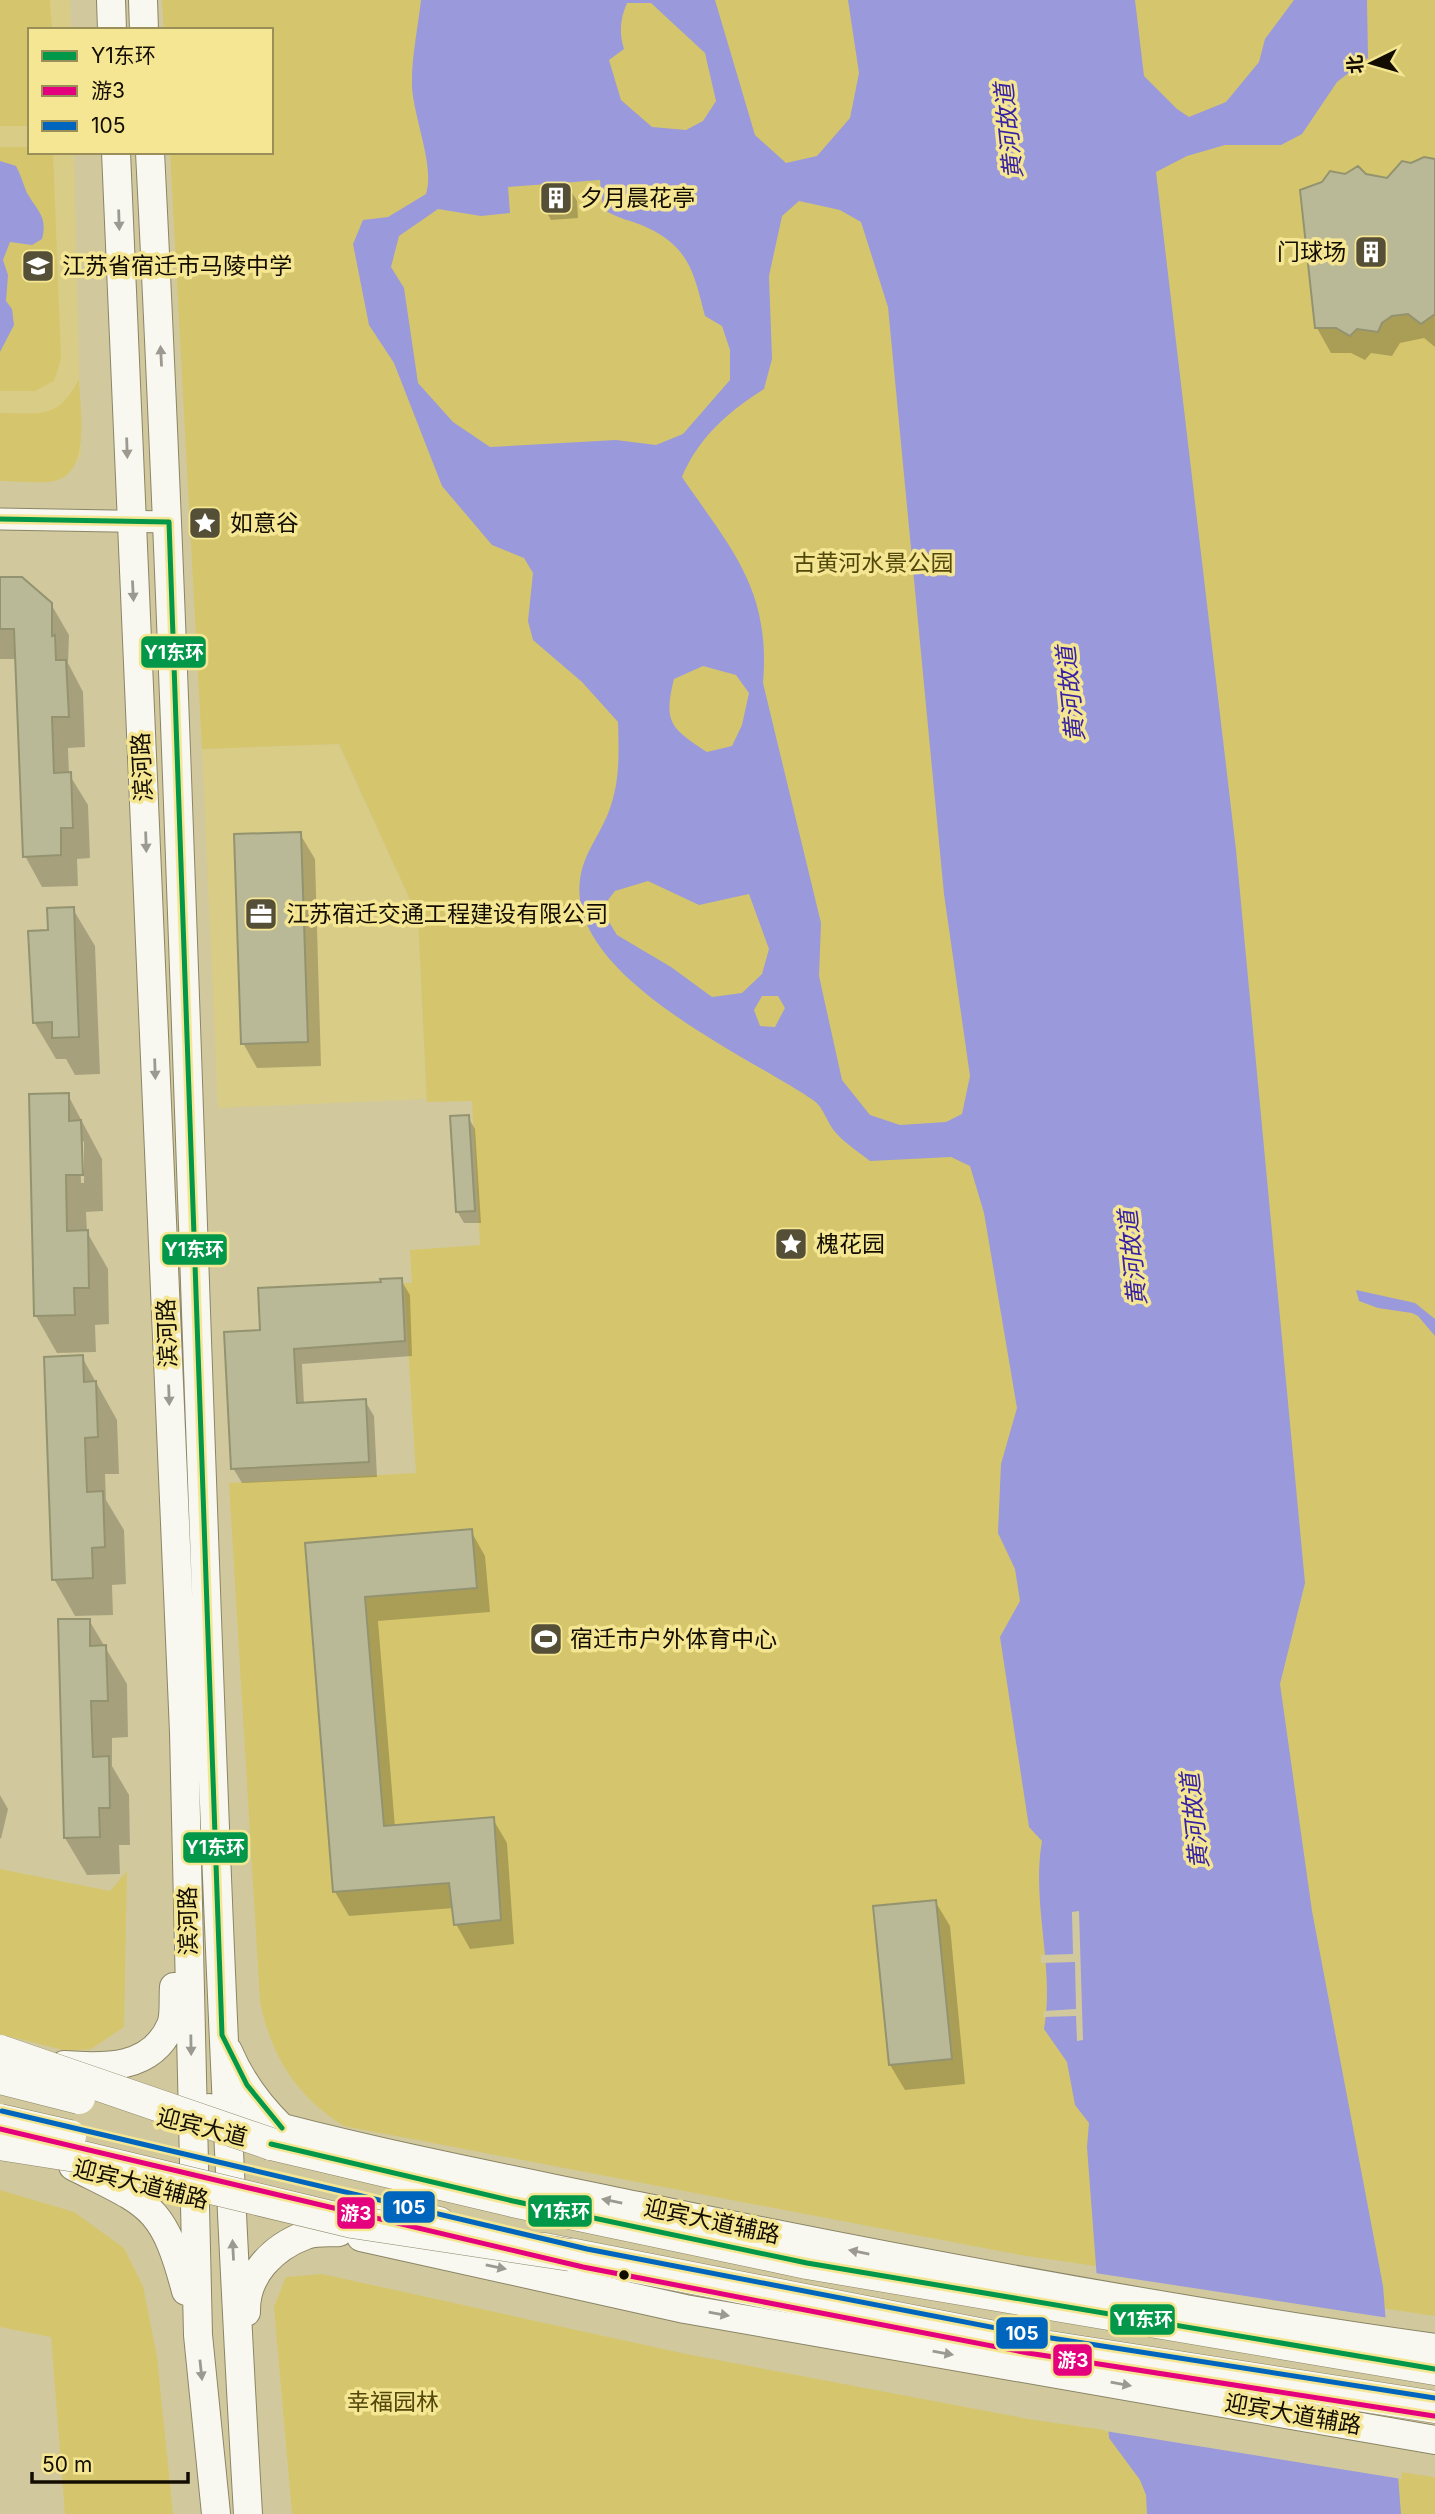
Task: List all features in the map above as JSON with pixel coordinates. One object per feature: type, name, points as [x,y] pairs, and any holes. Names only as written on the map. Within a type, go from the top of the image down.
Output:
[{"type":"highway","points":[[0,2051],[277,2136]]},
{"type":"highway","name":"迎宾大道","points":[[0,2078],[277,2136],[513,2201],[807,2263],[1435,2369]]},
{"type":"highway","name":"迎宾大道","points":[[0,2120],[570,2255],[940,2328],[1435,2407]]},
{"type":"highway","points":[[0,2144],[82,2157],[352,2221],[570,2255]]},
{"type":"highway","points":[[1235,2377],[1435,2427]]},
{"type":"main road","points":[[110,0],[112,28]]},
{"type":"main road","points":[[143,0],[144,28]]},
{"type":"main road","name":"滨河路","points":[[116,154],[181,1661],[198,2335],[216,2514]]},
{"type":"main road","name":"滨河路","points":[[150,154],[169,522],[222,2035],[248,2514]]},
{"type":"main road","points":[[64,2065],[126,2065],[161,2040],[172,2024],[178,1886],[181,1661]]},
{"type":"main road","points":[[222,2035],[239,2077],[277,2136]]},
{"type":"main road","name":"迎宾大道辅路","points":[[0,2042],[64,2065],[226,2113],[277,2136],[1022,2283],[1254,2322],[1435,2348]]},
{"type":"main road","name":"迎宾大道辅路","points":[[0,2154],[73,2166],[340,2232],[685,2309],[1435,2440]]},
{"type":"main road","points":[[73,2166],[141,2201],[164,2225],[178,2260],[198,2335]]},
{"type":"main road","points":[[257,2514],[245,2301],[251,2282],[279,2249],[309,2234],[340,2232]]},
{"type":"street","points":[[0,519],[169,522]]},
{"type":"shaded area","name":"江苏省宿迁市马陵中学","points":[[0,0],[70,0],[71,28],[28,28],[28,154],[74,154],[81,455],[71,470],[56,481],[0,481]]},
{"type":"shaded area","points":[[338,744],[418,917],[426,1099],[218,1108],[202,749]]},
{"type":"green space","points":[[0,0],[50,0],[52,28],[28,28],[28,126],[0,126]]},
{"type":"green space","name":"古黄河水景公园","points":[[162,0],[1435,0],[1435,2316],[1020,2255],[344,2126],[312,2102],[288,2073],[279,2057],[271,2040],[260,2001],[229,1483],[416,1473],[404,1283],[412,1283],[410,1250],[480,1245],[472,1101],[427,1102],[418,917],[339,744],[202,749],[170,154],[273,154],[273,28],[164,28]]},
{"type":"green space","points":[[0,147],[28,147],[28,154],[53,154],[61,359],[54,381],[35,391],[0,391]]},
{"type":"green space","points":[[79,379],[82,422],[79,453],[74,466],[66,476],[54,481],[0,481],[0,413],[37,413],[56,408],[64,402]]},
{"type":"green space","points":[[0,1869],[110,1891],[127,1871],[124,2027],[91,2049],[67,2051],[0,2034]]},
{"type":"green space","points":[[0,2190],[74,2212],[124,2248],[143,2286],[157,2357],[173,2514],[65,2514],[51,2337],[0,2327]]},
{"type":"green space","name":"幸福园林","points":[[322,2274],[686,2354],[1028,2419],[1435,2477],[1435,2514],[292,2514],[274,2307],[286,2277]]},
{"type":"water","name":"黄河故道","points":[[421,0],[715,0],[755,135],[786,163],[817,156],[850,118],[859,73],[848,0],[1135,0],[1144,76],[1177,109],[1189,117],[1226,102],[1259,62],[1265,39],[1294,0],[1367,0],[1368,58],[1337,82],[1302,134],[1281,145],[1225,145],[1187,156],[1156,172],[1236,850],[1305,1583],[1280,1684],[1312,1911],[1383,2286],[1401,2514],[1147,2514],[1146,2495],[1140,2480],[1109,2438],[1087,2147],[1089,2123],[1075,2105],[1067,2062],[1044,2029],[1047,1982],[1039,1888],[1042,1841],[1029,1827],[1000,1637],[1020,1601],[1015,1569],[998,1533],[1001,1464],[1017,1408],[984,1213],[970,1166],[951,1157],[870,1161],[837,1134],[813,1100],[706,1036],[630,980],[601,949],[583,915],[580,880],[592,845],[613,800],[618,767],[618,722],[582,682],[533,640],[528,621],[533,573],[524,558],[492,545],[442,486],[394,363],[369,325],[353,244],[363,220],[388,217],[426,194],[428,170],[412,87]],"holes":[[[627,3],[651,3],[705,53],[716,101],[703,121],[686,130],[652,127],[621,100],[609,60],[624,49],[621,37]],[[600,180],[603,209],[662,236],[682,254],[693,275],[705,316],[722,326],[730,350],[730,380],[683,434],[656,445],[616,440],[490,447],[453,422],[418,383],[404,288],[391,267],[399,236],[438,209],[481,216],[510,213],[508,187]],[[799,201],[840,210],[861,222],[888,307],[944,894],[970,1076],[962,1114],[946,1122],[900,1125],[870,1115],[842,1080],[819,976],[821,923],[763,683],[761,621],[744,572],[682,477],[697,450],[716,427],[764,389],[772,359],[769,276],[782,216]],[[703,666],[736,675],[749,693],[742,725],[732,746],[707,752],[678,730],[673,723],[669,706],[674,679]],[[648,881],[699,905],[749,894],[769,949],[762,974],[742,993],[712,997],[671,967],[617,935],[601,909],[615,891]],[[762,996],[778,996],[785,1008],[775,1027],[760,1026],[754,1010]]]},
{"type":"water","points":[[0,161],[16,166],[44,225],[42,239],[32,245],[10,242],[3,260],[8,275],[6,301],[12,309],[14,325],[0,352]]},
{"type":"water","points":[[1356,1290],[1415,1303],[1435,1319],[1435,1336],[1418,1316],[1378,1308],[1359,1301]]},
{"type":"pier","points":[[1079,1911],[1083,2040],[1077,2041],[1076,2016],[1043,2017],[1044,2011],[1076,2009],[1075,1962],[1041,1963],[1041,1955],[1073,1954],[1072,1912]]},
{"type":"pier","points":[[1095,2273],[1389,2318],[1402,2479],[1105,2431]]},
{"type":"building","name":"门球场","points":[[1424,157],[1435,159],[1435,314],[1421,324],[1408,314],[1392,316],[1382,323],[1378,332],[1357,329],[1350,336],[1336,328],[1315,328],[1300,190],[1322,182],[1330,171],[1345,174],[1358,166],[1366,174],[1387,178],[1402,161],[1411,163]]},
{"type":"building","name":"夕月晨花亭","points":[[571,187],[572,207],[542,209],[541,189]]},
{"type":"building","points":[[0,577],[22,577],[52,603],[52,636],[55,635],[56,660],[66,660],[69,717],[52,717],[54,773],[71,772],[73,828],[61,828],[61,855],[23,857],[14,629],[0,629]]},
{"type":"building","points":[[301,832],[308,1042],[241,1044],[234,834]]},
{"type":"building","points":[[74,907],[79,1037],[52,1038],[52,1022],[33,1023],[28,931],[48,930],[47,908]]},
{"type":"building","points":[[69,1093],[69,1121],[81,1120],[83,1175],[66,1175],[67,1231],[88,1230],[89,1288],[74,1288],[75,1315],[34,1316],[29,1094]]},
{"type":"building","points":[[469,1115],[475,1211],[456,1212],[450,1116]]},
{"type":"building","points":[[402,1278],[405,1341],[294,1349],[297,1403],[366,1399],[369,1462],[231,1469],[224,1332],[260,1330],[258,1288],[381,1282],[380,1279]]},
{"type":"building","points":[[83,1355],[84,1382],[96,1381],[98,1437],[85,1438],[87,1492],[103,1491],[105,1547],[92,1548],[93,1578],[52,1580],[44,1357]]},
{"type":"building","points":[[472,1529],[477,1588],[365,1597],[384,1826],[494,1817],[501,1920],[454,1925],[449,1883],[333,1892],[305,1543]]},
{"type":"building","points":[[58,1619],[90,1619],[90,1646],[106,1645],[108,1701],[91,1701],[93,1757],[109,1756],[110,1808],[99,1808],[100,1837],[64,1838]]},
{"type":"building","points":[[936,1900],[952,2059],[889,2065],[873,1906]]},
{"type":"transit line","name":"Y1东环","points":[[0,519],[169,522],[222,2035],[247,2085],[282,2128]]},
{"type":"transit line","name":"105","points":[[2,2111],[587,2249],[1032,2335],[1435,2398]]},
{"type":"transit line","name":"游3","points":[[0,2129],[583,2267],[1028,2353],[1434,2416]]},
{"type":"transit line","name":"Y1东环","points":[[271,2144],[513,2201],[807,2263],[1435,2369]]},
{"type":"place","name":"夕月晨花亭","points":[[556,198]]},
{"type":"place","name":"门球场","points":[[1371,252]]},
{"type":"place","name":"江苏省宿迁市马陵中学","points":[[38,266]]},
{"type":"place","name":"如意谷","points":[[205,523]]},
{"type":"place","name":"江苏宿迁交通工程建设有限公司","points":[[261,914]]},
{"type":"place","name":"槐花园","points":[[791,1244]]},
{"type":"place","name":"宿迁市户外体育中心","points":[[546,1639]]}]
